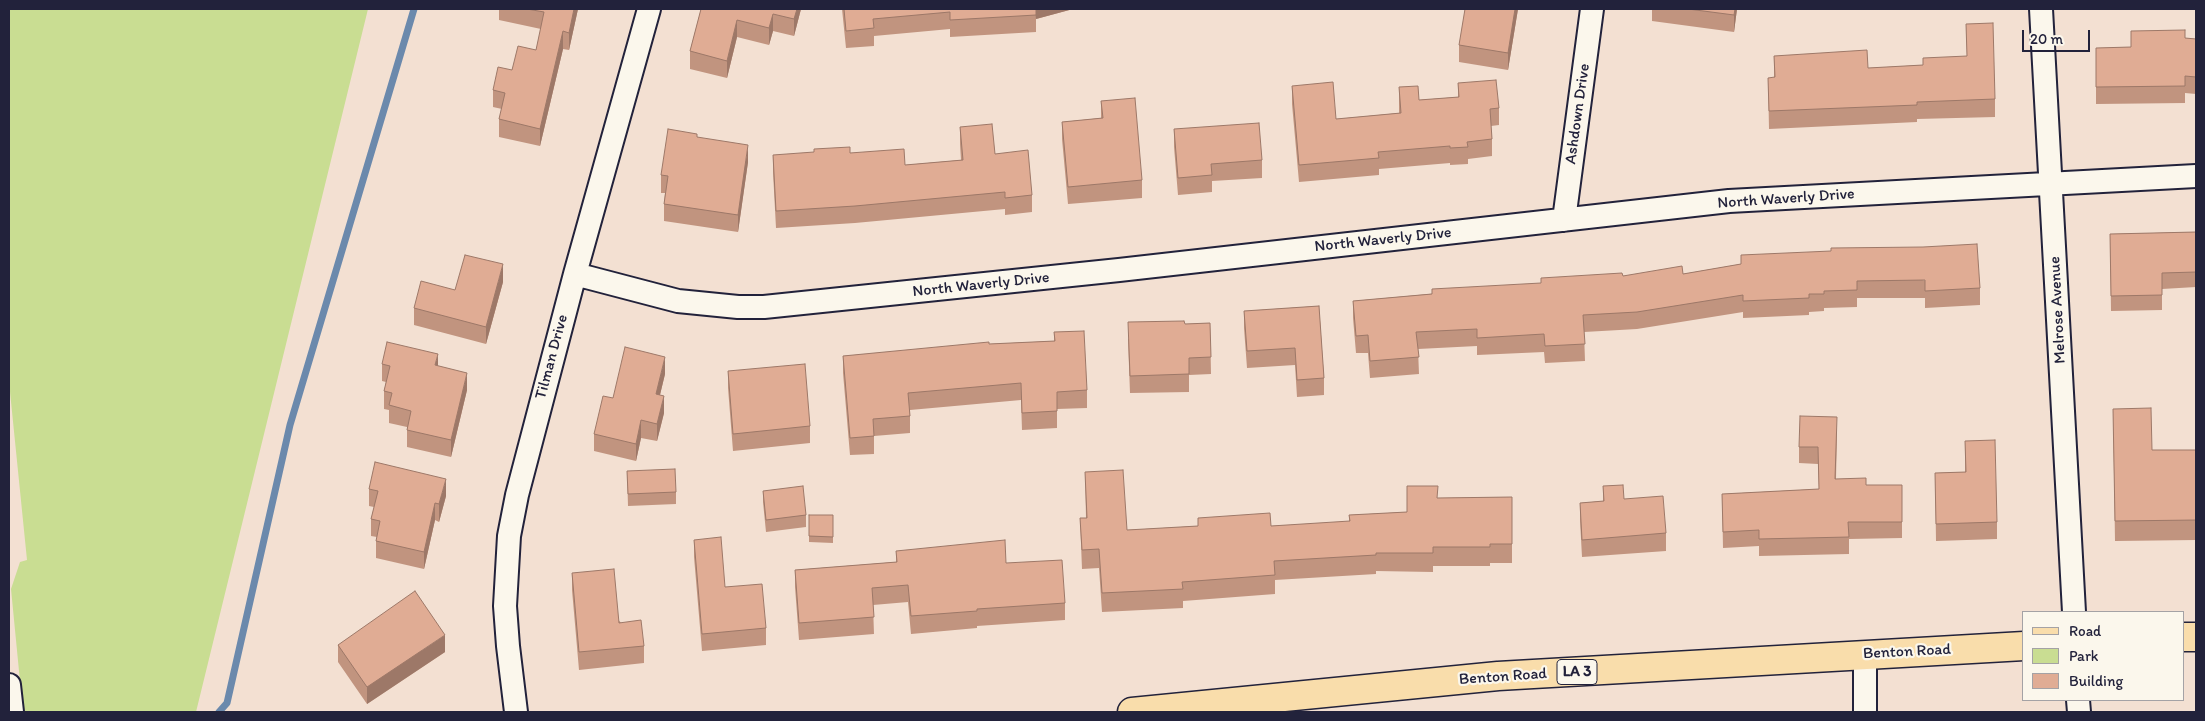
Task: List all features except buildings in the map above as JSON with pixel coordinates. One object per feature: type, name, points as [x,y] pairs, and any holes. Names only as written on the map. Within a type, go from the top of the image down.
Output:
[{"type":"main road","name":"Benton Road","points":[[1132,712],[1498,676],[2022,646]]},
{"type":"street","name":"Tilman Drive","points":[[516,712],[505,606],[509,536],[529,445],[649,9]]},
{"type":"street","name":"Ashdown Drive","points":[[1564,220],[1592,9]]},
{"type":"street","name":"Melrose Avenue","points":[[2041,9],[2074,611]]},
{"type":"street","name":"North Waverly Drive","points":[[575,274],[678,301],[738,307],[764,307],[1729,201],[2196,176]]},
{"type":"street","points":[[1865,654],[1865,712]]},
{"type":"street","points":[[9,685],[12,712]]},
{"type":"green space","points":[[9,9],[368,9],[196,712],[23,712],[11,589],[20,562],[27,560],[9,382]]},
{"type":"waterway","points":[[219,712],[227,703],[290,425],[414,9]]}]
